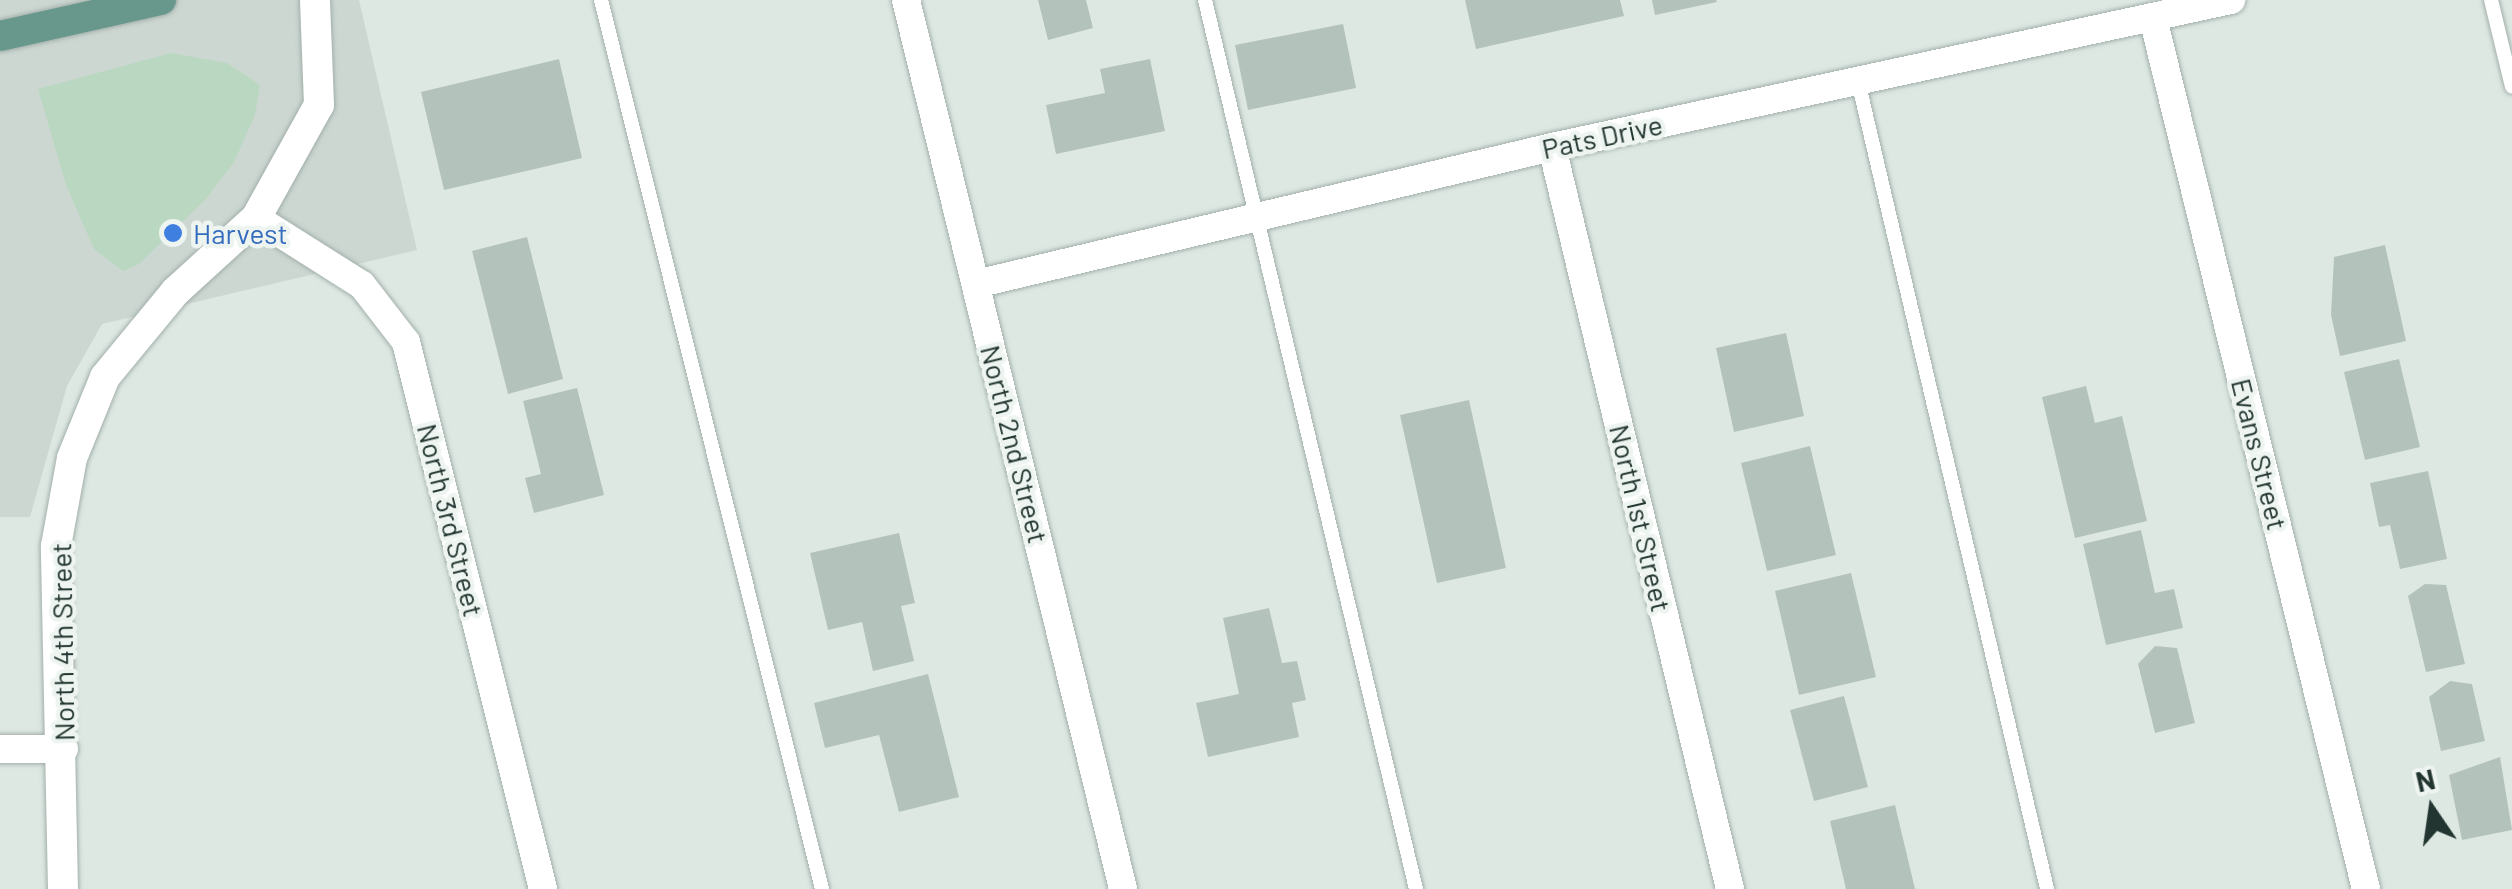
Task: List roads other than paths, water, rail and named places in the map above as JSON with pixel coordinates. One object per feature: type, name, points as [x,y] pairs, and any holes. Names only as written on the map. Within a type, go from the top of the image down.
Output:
[{"type":"main road","points":[[0,36],[162,0]]},
{"type":"main road","name":"North 4th Street","points":[[63,889],[64,749],[56,546],[72,458],[105,377],[176,291],[256,218],[319,105],[315,0]]},
{"type":"street","name":"North 2nd Street","points":[[906,0],[1123,889]]},
{"type":"street","name":"Pats Drive","points":[[976,284],[1552,147],[2231,0]]},
{"type":"street","name":"Evans Street","points":[[2153,18],[2366,889]]},
{"type":"street","name":"North 1st Street","points":[[1552,147],[1730,889]]},
{"type":"street","name":"North 3rd Street","points":[[256,218],[362,285],[406,342],[543,889]]},
{"type":"street","points":[[0,748],[64,749]]},
{"type":"lane","points":[[601,0],[822,889]]},
{"type":"lane","points":[[1205,0],[1416,889]]},
{"type":"lane","points":[[2491,0],[2512,88]]},
{"type":"lane","points":[[1858,81],[2047,889]]},
{"type":"place","name":"Harvest","points":[[173,233]]}]
